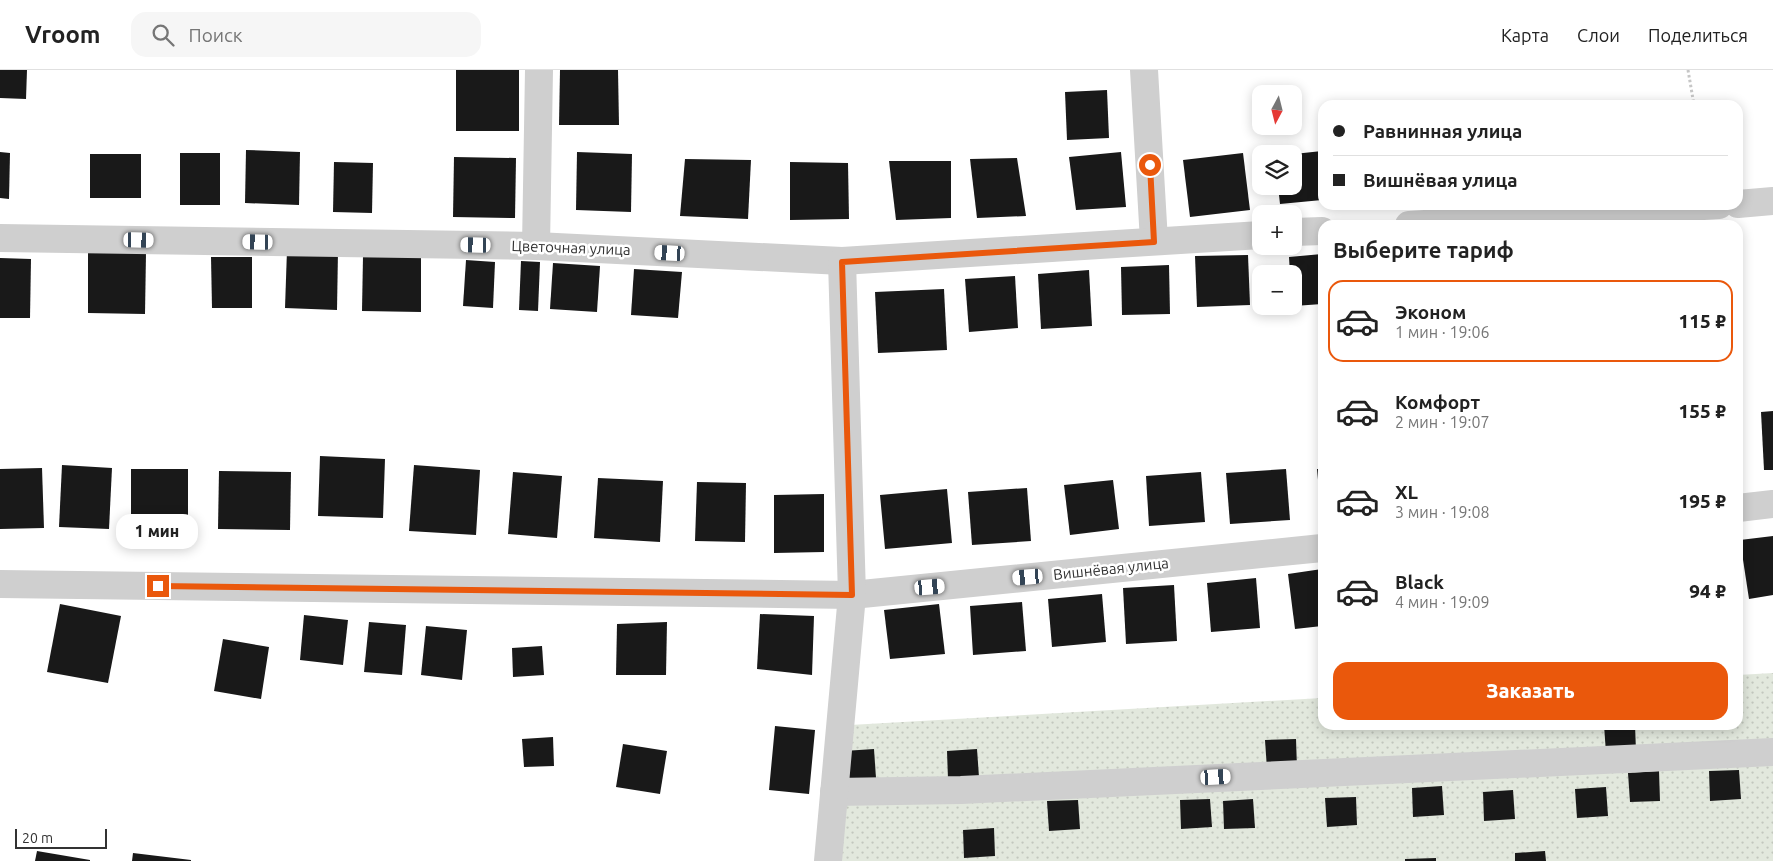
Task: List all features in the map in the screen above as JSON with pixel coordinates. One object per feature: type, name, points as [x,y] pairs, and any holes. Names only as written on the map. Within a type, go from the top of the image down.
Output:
[{"type":"street","points":[[536,246],[538,70]]},
{"type":"street","points":[[1144,70],[1154,242]]},
{"type":"street","points":[[1743,204],[1773,201]]},
{"type":"street","points":[[1486,220],[1642,210]]},
{"type":"street","points":[[1302,232],[1318,231]]},
{"type":"street","name":"Цветочная улица","points":[[0,238],[536,246],[842,262],[1252,235]]},
{"type":"street","points":[[828,861],[852,595],[842,262]]},
{"type":"street","points":[[1743,507],[1773,504]]},
{"type":"street","name":"Вишнёвая улица","points":[[0,584],[852,595],[1318,548]]},
{"type":"street","points":[[834,792],[961,790],[1773,752]]},
{"type":"path","points":[[1688,70],[1693,100]]},
{"type":"shaded area","points":[[1773,673],[1773,861],[835,861],[850,725],[1318,698],[1318,730],[1743,730],[1743,675]]},
{"type":"building","points":[[0,70],[27,70],[26,99],[0,98]]},
{"type":"building","points":[[456,70],[519,70],[519,131],[456,131]]},
{"type":"building","points":[[560,70],[618,70],[619,125],[559,125]]},
{"type":"building","points":[[1107,90],[1109,138],[1067,140],[1065,92]]},
{"type":"building","points":[[246,150],[300,152],[299,205],[245,203]]},
{"type":"building","points":[[1318,151],[1318,200],[1280,204],[1279,195],[1302,195],[1302,153]]},
{"type":"building","points":[[0,152],[10,153],[9,199],[0,198]]},
{"type":"building","points":[[577,152],[632,154],[631,212],[576,210]]},
{"type":"building","points":[[1121,152],[1126,207],[1076,210],[1069,157]]},
{"type":"building","points":[[180,153],[220,153],[220,205],[180,205]]},
{"type":"building","points":[[1243,153],[1250,210],[1190,217],[1183,160]]},
{"type":"building","points":[[90,154],[141,154],[141,198],[90,198]]},
{"type":"building","points":[[454,157],[516,158],[515,218],[453,217]]},
{"type":"building","points":[[1017,158],[1026,216],[977,218],[970,159]]},
{"type":"building","points":[[685,159],[751,160],[748,219],[680,216]]},
{"type":"building","points":[[889,161],[951,161],[951,218],[896,220]]},
{"type":"building","points":[[334,162],[373,163],[372,213],[333,212]]},
{"type":"building","points":[[790,162],[848,163],[849,219],[790,220]]},
{"type":"building","points":[[287,250],[338,251],[337,310],[285,308]]},
{"type":"building","points":[[88,253],[146,253],[145,314],[88,313]]},
{"type":"building","points":[[1318,254],[1318,304],[1302,305],[1302,265],[1289,265],[1289,257]]},
{"type":"building","points":[[1248,255],[1250,305],[1197,307],[1195,256]]},
{"type":"building","points":[[363,256],[421,257],[421,312],[362,311]]},
{"type":"building","points":[[211,257],[252,257],[252,308],[212,308]]},
{"type":"building","points":[[0,258],[31,259],[30,318],[0,318]]},
{"type":"building","points":[[466,260],[495,262],[493,308],[463,306]]},
{"type":"building","points":[[521,261],[540,262],[538,311],[519,310]]},
{"type":"building","points":[[553,263],[600,266],[597,312],[550,309]]},
{"type":"building","points":[[1169,265],[1170,314],[1122,315],[1121,267]]},
{"type":"building","points":[[634,269],[682,272],[678,318],[631,315]]},
{"type":"building","points":[[1089,270],[1092,326],[1041,329],[1038,274]]},
{"type":"building","points":[[1015,276],[1018,328],[969,332],[965,279]]},
{"type":"building","points":[[944,289],[947,350],[878,353],[875,292]]},
{"type":"building","points":[[1773,411],[1773,470],[1764,470],[1761,412]]},
{"type":"building","points":[[320,456],[385,459],[383,518],[318,516]]},
{"type":"building","points":[[62,465],[112,468],[109,529],[59,527]]},
{"type":"building","points":[[414,465],[480,470],[476,535],[409,531]]},
{"type":"building","points":[[42,468],[44,528],[0,529],[0,469]]},
{"type":"building","points":[[131,469],[188,469],[188,530],[131,530]]},
{"type":"building","points":[[1286,469],[1290,520],[1230,524],[1226,473]]},
{"type":"building","points":[[219,471],[291,472],[290,530],[218,529]]},
{"type":"building","points":[[513,472],[562,476],[557,538],[508,534]]},
{"type":"building","points":[[1201,472],[1205,522],[1149,526],[1146,476]]},
{"type":"building","points":[[598,478],[663,481],[660,542],[594,538]]},
{"type":"building","points":[[1113,480],[1119,529],[1070,535],[1064,485]]},
{"type":"building","points":[[697,482],[746,483],[745,542],[695,541]]},
{"type":"building","points":[[1027,488],[1031,541],[972,545],[968,492]]},
{"type":"building","points":[[947,489],[952,543],[885,549],[880,495]]},
{"type":"building","points":[[824,494],[824,552],[774,553],[774,495]]},
{"type":"building","points":[[1773,536],[1773,595],[1749,599],[1743,560],[1743,540]]},
{"type":"building","points":[[1318,570],[1318,626],[1295,629],[1288,574]]},
{"type":"building","points":[[1256,578],[1260,628],[1211,632],[1207,583]]},
{"type":"building","points":[[1174,585],[1177,641],[1126,644],[1123,588]]},
{"type":"building","points":[[1102,594],[1106,642],[1052,647],[1048,599]]},
{"type":"building","points":[[1022,602],[1026,651],[973,655],[970,606]]},
{"type":"building","points":[[60,604],[121,616],[108,683],[47,672]]},
{"type":"building","points":[[939,604],[945,654],[890,659],[884,610]]},
{"type":"building","points":[[760,614],[814,616],[812,675],[757,669]]},
{"type":"building","points":[[304,615],[348,620],[343,665],[300,660]]},
{"type":"building","points":[[369,622],[406,625],[402,675],[364,672]]},
{"type":"building","points":[[667,622],[666,675],[616,675],[617,624]]},
{"type":"building","points":[[426,626],[467,630],[462,680],[421,675]]},
{"type":"building","points":[[223,639],[269,647],[261,699],[214,691]]},
{"type":"building","points":[[542,646],[544,675],[513,677],[512,648]]},
{"type":"building","points":[[775,726],[815,730],[809,794],[769,790]]},
{"type":"building","points":[[1604,730],[1635,730],[1636,751],[1606,753]]},
{"type":"building","points":[[553,737],[554,766],[524,767],[522,739]]},
{"type":"building","points":[[1296,739],[1297,768],[1267,769],[1265,740]]},
{"type":"building","points":[[623,744],[667,751],[660,794],[616,787]]},
{"type":"building","points":[[874,749],[876,778],[845,780],[844,751]]},
{"type":"building","points":[[977,749],[979,777],[948,779],[947,751]]},
{"type":"building","points":[[1739,770],[1741,799],[1710,801],[1709,771]]},
{"type":"building","points":[[1659,771],[1660,801],[1630,802],[1628,773]]},
{"type":"building","points":[[1442,786],[1444,815],[1413,817],[1412,788]]},
{"type":"building","points":[[1606,787],[1608,816],[1577,818],[1575,789]]},
{"type":"building","points":[[1513,790],[1515,819],[1484,821],[1483,792]]},
{"type":"building","points":[[1356,797],[1357,825],[1327,827],[1325,798]]},
{"type":"building","points":[[1210,799],[1212,827],[1181,829],[1180,800]]},
{"type":"building","points":[[1253,799],[1255,828],[1224,829],[1223,801]]},
{"type":"building","points":[[1078,800],[1080,829],[1049,831],[1047,801]]},
{"type":"building","points":[[994,828],[995,856],[964,858],[963,830]]},
{"type":"building","points":[[37,851],[90,860],[90,861],[35,861]]},
{"type":"building","points":[[1545,851],[1546,861],[1515,861],[1515,853]]},
{"type":"building","points":[[133,853],[191,860],[191,861],[132,861]]},
{"type":"building","points":[[1436,858],[1436,861],[1405,861],[1405,859]]},
{"type":"route","points":[[158,586],[852,595],[842,262],[1154,242],[1150,165]]}]
